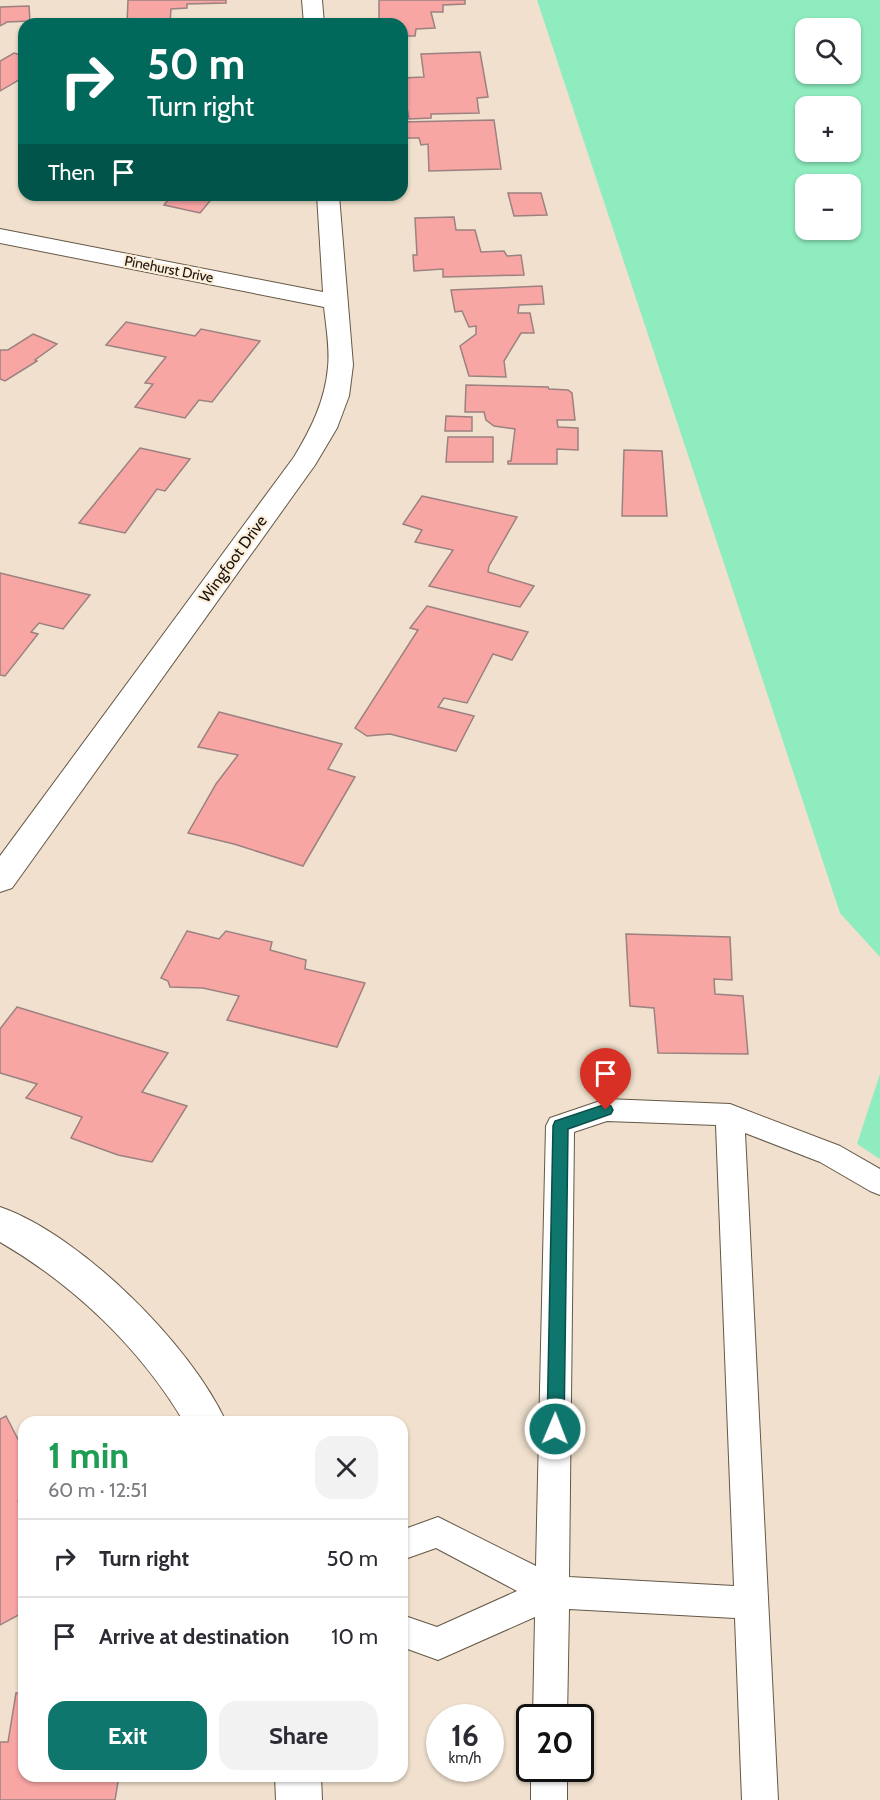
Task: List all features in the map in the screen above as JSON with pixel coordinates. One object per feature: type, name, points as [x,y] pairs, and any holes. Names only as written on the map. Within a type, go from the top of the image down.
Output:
[{"type":"street","points":[[312,0],[314,18]]},
{"type":"street","name":"Wingfoot Drive","points":[[0,880],[306,459],[324,428],[336,396],[341,365],[329,201]]},
{"type":"street","name":"Pinehurst Drive","points":[[0,236],[337,302]]},
{"type":"street","points":[[0,1223],[25,1236],[101,1294],[162,1357],[202,1416]]},
{"type":"street","points":[[298,1782],[298,1800]]},
{"type":"lane","points":[[550,1704],[560,1126],[606,1110],[730,1115],[830,1154],[880,1184]]},
{"type":"lane","points":[[730,1115],[760,1800]]},
{"type":"lane","points":[[408,1543],[438,1532],[552,1592],[750,1603]]},
{"type":"lane","points":[[408,1633],[438,1644],[552,1592]]},
{"type":"lane","points":[[549,1782],[549,1800]]},
{"type":"green space","points":[[537,0],[880,0],[880,957],[840,913]]},
{"type":"green space","points":[[880,1074],[880,1159],[857,1144]]},
{"type":"building","points":[[128,0],[226,0],[226,3],[187,4],[187,8],[171,9],[170,18],[127,18]]},
{"type":"building","points":[[379,0],[465,0],[465,4],[443,5],[443,12],[431,12],[435,28],[416,29],[415,36],[408,36],[408,18],[379,18]]},
{"type":"building","points":[[29,6],[30,18],[18,18],[18,22],[7,22],[0,26],[0,7]]},
{"type":"building","points":[[480,52],[488,97],[477,98],[479,113],[431,114],[431,118],[409,119],[408,78],[424,77],[421,54]]},
{"type":"building","points":[[14,53],[18,54],[18,80],[0,91],[0,61]]},
{"type":"building","points":[[494,120],[501,169],[429,171],[428,144],[421,145],[419,138],[408,138],[408,122]]},
{"type":"building","points":[[508,193],[541,193],[547,215],[514,216]]},
{"type":"building","points":[[167,201],[210,201],[200,213],[164,205]]},
{"type":"building","points":[[454,217],[456,230],[475,230],[481,252],[504,251],[507,256],[521,255],[524,275],[443,277],[443,269],[414,271],[413,255],[417,255],[415,218]]},
{"type":"building","points":[[542,286],[544,304],[519,305],[518,313],[530,313],[534,333],[521,333],[504,361],[506,377],[469,376],[460,346],[476,334],[476,326],[469,327],[462,311],[455,312],[451,290]]},
{"type":"building","points":[[126,322],[195,336],[201,329],[260,341],[212,402],[199,400],[185,418],[135,407],[153,384],[145,383],[166,357],[106,345]]},
{"type":"building","points":[[33,334],[57,344],[35,360],[37,361],[5,381],[0,379],[0,350],[8,350]]},
{"type":"building","points":[[466,385],[548,387],[549,389],[568,390],[572,393],[575,420],[557,420],[558,427],[578,428],[578,450],[557,449],[557,464],[508,464],[508,461],[511,461],[515,429],[494,426],[486,420],[484,412],[465,412]]},
{"type":"building","points":[[446,416],[472,417],[472,431],[445,431]]},
{"type":"building","points":[[448,437],[493,437],[493,462],[446,462]]},
{"type":"building","points":[[140,448],[190,459],[165,491],[157,489],[125,533],[79,523]]},
{"type":"building","points":[[624,450],[662,451],[667,516],[622,516]]},
{"type":"building","points":[[422,496],[517,517],[489,566],[488,572],[534,586],[520,607],[429,586],[453,550],[415,542],[422,530],[403,524]]},
{"type":"building","points":[[0,573],[90,595],[63,629],[39,623],[31,632],[38,634],[5,676],[0,675]]},
{"type":"building","points":[[427,606],[528,632],[512,660],[493,654],[467,703],[444,698],[438,707],[474,716],[456,751],[390,734],[367,736],[355,728],[418,630],[410,628]]},
{"type":"building","points":[[219,712],[342,744],[328,769],[355,777],[303,866],[234,844],[188,833],[216,784],[238,755],[198,747]]},
{"type":"building","points":[[187,931],[219,939],[226,931],[272,942],[270,950],[306,960],[305,969],[365,983],[337,1047],[227,1020],[239,996],[203,988],[170,987],[168,981],[161,978]]},
{"type":"building","points":[[626,934],[730,937],[732,980],[714,979],[715,994],[743,996],[748,1054],[658,1053],[654,1008],[630,1006]]},
{"type":"building","points":[[17,1007],[168,1053],[142,1092],[187,1106],[152,1162],[118,1155],[71,1138],[82,1117],[26,1098],[37,1084],[0,1073],[0,1029]]},
{"type":"building","points":[[6,1416],[18,1439],[18,1615],[0,1625],[0,1419]]},
{"type":"building","points":[[16,1693],[18,1693],[18,1782],[118,1782],[115,1800],[0,1800],[0,1742],[8,1742]]},
{"type":"route","points":[[555,1429],[560,1126],[606,1110]]}]
